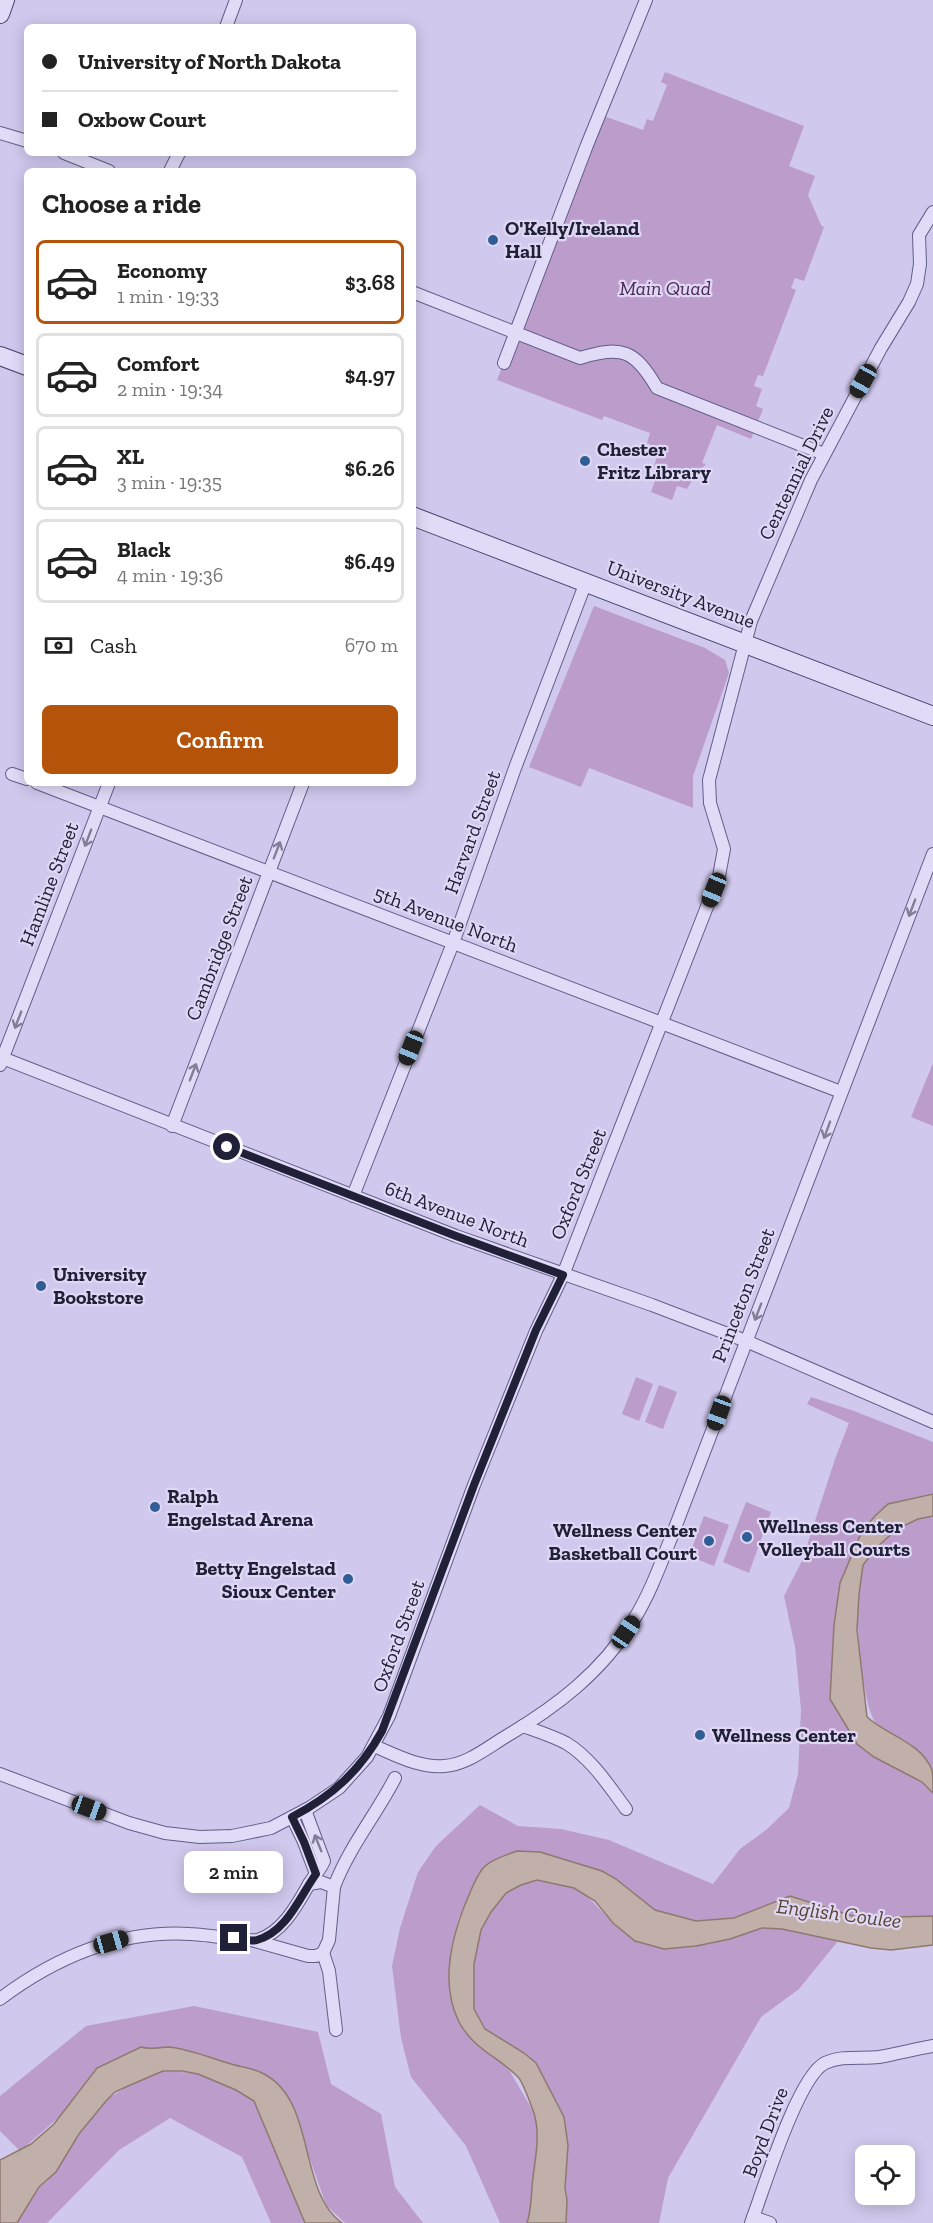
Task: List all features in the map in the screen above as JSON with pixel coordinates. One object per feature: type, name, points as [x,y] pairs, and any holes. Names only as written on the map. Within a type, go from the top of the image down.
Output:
[{"type":"street","points":[[0,14],[5,0]]},
{"type":"street","points":[[227,24],[236,0]]},
{"type":"street","points":[[504,363],[646,0]]},
{"type":"street","points":[[0,133],[24,140]]},
{"type":"street","points":[[72,156],[102,168]]},
{"type":"street","name":"Centennial Drive","points":[[738,665],[751,621],[798,508],[824,453],[881,348],[909,302],[918,274],[919,235],[933,212]]},
{"type":"street","points":[[416,294],[580,358],[602,351],[625,352],[645,368],[657,388],[824,453]]},
{"type":"street","points":[[0,356],[24,365]]},
{"type":"street","name":"University Avenue","points":[[416,518],[933,716]]},
{"type":"street","name":"Harvard Street","points":[[353,1196],[453,943],[515,768],[586,582]]},
{"type":"street","name":"Oxford Street","points":[[0,1774],[119,1819],[165,1833],[200,1837],[232,1836],[271,1828],[326,1797],[350,1778],[374,1746],[389,1716],[474,1485],[536,1330],[563,1275],[719,876],[724,849],[710,803],[709,780],[738,665]]},
{"type":"street","points":[[12,774],[24,778]]},
{"type":"street","name":"5th Avenue North","points":[[45,786],[841,1092]]},
{"type":"street","name":"Hamline Street","points":[[1,1061],[108,786]]},
{"type":"street","name":"Cambridge Street","points":[[172,1126],[302,786]]},
{"type":"street","name":"Princeton Street","points":[[374,1746],[426,1766],[454,1765],[472,1757],[566,1697],[582,1683],[617,1644],[634,1620],[674,1533],[933,854]]},
{"type":"street","name":"6th Avenue North","points":[[1,1061],[456,1236],[652,1305],[746,1341],[933,1422]]},
{"type":"street","points":[[523,1726],[566,1743],[590,1762],[626,1809]]},
{"type":"street","points":[[0,1999],[57,1962],[123,1938],[180,1933],[213,1935],[255,1941],[308,1956],[323,1953],[329,1940],[334,1887],[346,1859],[372,1820],[395,1778]]},
{"type":"street","points":[[255,1941],[269,1934],[291,1914],[322,1867],[324,1857],[305,1810]]},
{"type":"street","points":[[292,1817],[307,1849],[313,1879]]},
{"type":"street","points":[[313,1879],[334,1887]]},
{"type":"street","points":[[323,1953],[329,1971],[336,2030]]},
{"type":"street","name":"Boyd Drive","points":[[752,2220],[799,2095],[810,2075],[824,2063],[843,2058],[880,2056],[933,2046]]},
{"type":"street","points":[[752,2220],[770,2223]]},
{"type":"green space","name":"Main Quad","points":[[665,72],[804,126],[789,166],[815,176],[808,195],[824,227],[804,281],[795,278],[791,288],[796,290],[763,376],[758,375],[754,386],[762,389],[756,406],[763,409],[751,439],[717,425],[702,463],[706,464],[695,475],[687,489],[677,486],[672,500],[651,492],[659,469],[654,466],[660,449],[647,443],[650,433],[604,416],[602,420],[497,380],[601,115],[643,130],[647,119],[653,121],[667,85],[661,82]]},
{"type":"green space","points":[[594,606],[705,648],[725,660],[729,673],[693,776],[693,808],[589,768],[581,787],[529,767]]},
{"type":"green space","points":[[933,1063],[933,1126],[911,1117]]},
{"type":"green space","points":[[636,1377],[653,1384],[639,1421],[622,1414]]},
{"type":"green space","points":[[659,1385],[677,1392],[663,1429],[645,1422]]},
{"type":"green space","points":[[811,1397],[933,1442],[933,1493],[888,1504],[834,1625],[830,1699],[933,1793],[933,1915],[927,1918],[889,1916],[859,1918],[790,1896],[734,1918],[696,1921],[655,1910],[616,1879],[602,1871],[540,1852],[459,1917],[452,1944],[449,1970],[449,1992],[508,2068],[533,2111],[537,2126],[531,2209],[527,2223],[500,2223],[466,2146],[411,2077],[401,2038],[392,1966],[400,1928],[418,1872],[436,1846],[480,1805],[518,1826],[561,1829],[609,1840],[713,1884],[740,1849],[766,1830],[789,1808],[798,1774],[801,1710],[795,1647],[784,1596],[802,1561],[849,1423],[807,1404]]},
{"type":"green space","name":"Wellness Center Volleyball Courts","points":[[746,1502],[771,1512],[749,1573],[723,1562]]},
{"type":"green space","name":"Wellness Center Basketball Court","points":[[704,1516],[729,1525],[714,1566],[689,1556]]},
{"type":"green space","points":[[933,1516],[933,1771],[915,1747],[885,1731],[875,1722],[865,1691],[859,1643],[858,1596],[864,1564],[876,1547],[902,1526]]},
{"type":"green space","points":[[537,1880],[574,1888],[586,1895],[613,1923],[664,1949],[696,1946],[762,1928],[782,1929],[838,1941],[799,1989],[761,2017],[668,2178],[659,2223],[566,2223],[564,2117],[552,2097],[499,2038],[485,2028],[474,2009],[474,1964],[481,1930],[506,1893]]},
{"type":"green space","points":[[194,2006],[318,2032],[331,2084],[381,2114],[395,2187],[423,2223],[345,2223],[326,2205],[290,2102],[145,2049],[20,2151],[0,2131],[0,2096],[86,2026]]},
{"type":"green space","points":[[163,2071],[194,2073],[236,2090],[254,2101],[305,2223],[271,2223],[242,2157],[170,2118],[119,2150],[47,2223],[17,2223],[40,2187],[49,2179],[106,2100],[128,2086]]},
{"type":"water","points":[[933,1494],[933,1516],[918,1519],[897,1529],[876,1548],[863,1565],[857,1630],[867,1717],[912,1746],[927,1760],[932,1770],[933,1793],[922,1782],[874,1757],[857,1744],[830,1699],[834,1625],[840,1583],[862,1531],[888,1504]]},
{"type":"water","name":"English Coulee","points":[[517,1851],[540,1852],[602,1871],[616,1879],[655,1910],[696,1921],[734,1918],[790,1896],[859,1918],[933,1916],[933,1945],[891,1950],[871,1948],[782,1929],[762,1928],[730,1939],[696,1946],[664,1949],[635,1941],[613,1923],[595,1901],[574,1888],[537,1880],[506,1893],[481,1930],[474,1964],[474,2009],[485,2029],[536,2063],[564,2117],[568,2145],[565,2188],[566,2223],[527,2223],[531,2205],[537,2139],[533,2110],[518,2077],[465,2032],[453,2007],[449,1975],[457,1926],[477,1877],[491,1862]]},
{"type":"water","points":[[141,2047],[169,2047],[192,2052],[258,2071],[279,2086],[291,2103],[300,2123],[318,2190],[328,2208],[342,2223],[305,2223],[254,2101],[236,2090],[198,2074],[163,2071],[115,2092],[79,2134],[56,2172],[39,2187],[17,2223],[0,2223],[0,2160],[31,2144],[54,2124],[97,2068]]},
{"type":"place","name":"O'Kelly/Ireland Hall","points":[[493,240]]},
{"type":"place","name":"Chester Fritz Library","points":[[585,461]]},
{"type":"place","name":"University Bookstore","points":[[41,1286]]},
{"type":"place","name":"Ralph Engelstad Arena","points":[[155,1507]]},
{"type":"place","name":"Wellness Center Volleyball Courts","points":[[747,1537]]},
{"type":"place","name":"Wellness Center Basketball Court","points":[[709,1541]]},
{"type":"place","name":"Betty Engelstad Sioux Center","points":[[348,1579]]},
{"type":"place","name":"Wellness Center","points":[[700,1735]]},
{"type":"route","points":[[227,1147],[563,1275],[536,1330],[474,1485],[382,1731],[367,1757],[350,1778],[326,1797],[292,1817],[316,1874],[300,1903],[269,1934],[255,1941],[234,1938]]}]
